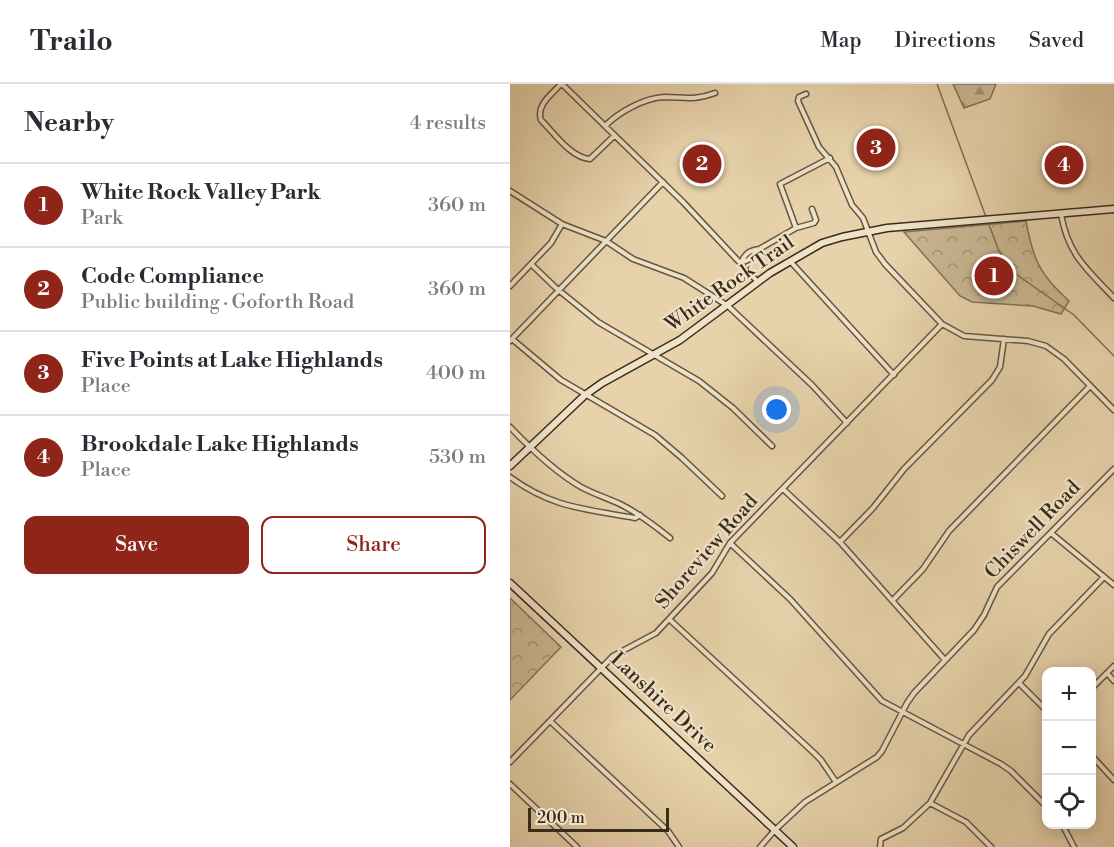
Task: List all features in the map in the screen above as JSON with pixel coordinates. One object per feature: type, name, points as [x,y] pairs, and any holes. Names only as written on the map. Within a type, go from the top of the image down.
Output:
[{"type":"street","points":[[614,136],[590,159],[582,158],[541,120],[541,106],[562,84],[663,182],[757,281]]},
{"type":"street","points":[[605,126],[620,114],[653,99],[661,97],[698,99],[715,93]]},
{"type":"street","points":[[806,94],[800,96],[798,101],[819,147],[839,172],[852,205],[863,218],[880,258],[942,324],[964,336],[1028,341],[1046,346],[1064,359],[1114,410]]},
{"type":"street","points":[[796,228],[780,184],[830,158]]},
{"type":"street","points":[[663,182],[511,340],[561,380],[654,435],[722,496]]},
{"type":"street","points":[[510,191],[562,224],[606,241],[633,259],[684,278],[728,306],[812,385],[847,423]]},
{"type":"street","points":[[741,263],[744,255],[752,250],[761,248],[796,228],[814,223],[816,220],[812,209]]},
{"type":"street","name":"White Rock Trail","points":[[510,466],[585,395],[602,383],[680,340],[728,306],[757,281],[789,261],[829,241],[868,231],[1114,209]]},
{"type":"street","points":[[1061,213],[1064,233],[1079,261],[1114,298]]},
{"type":"street","points":[[510,286],[551,243],[562,224]]},
{"type":"street","points":[[789,261],[894,375]]},
{"type":"street","points":[[531,264],[598,322],[663,358],[719,396],[772,446]]},
{"type":"street","name":"Shoreview Road","points":[[510,762],[620,651],[656,633],[712,573],[730,543],[942,324]]},
{"type":"street","points":[[840,542],[873,508],[904,469],[992,380],[1000,367],[1004,339]]},
{"type":"street","points":[[893,600],[923,569],[949,531],[1090,386]]},
{"type":"street","points":[[510,428],[529,447],[580,486],[620,504],[670,538]]},
{"type":"street","name":"Chiswell Road","points":[[760,847],[805,802],[877,757],[914,693],[980,623],[996,587],[1114,469]]},
{"type":"street","points":[[510,477],[537,494],[566,506],[635,519],[640,516]]},
{"type":"street","points":[[783,489],[840,542],[945,660]]},
{"type":"street","points":[[1051,533],[1114,585]]},
{"type":"street","points":[[730,543],[790,599],[875,694],[890,706],[993,759],[1011,771],[1042,801]]},
{"type":"street","points":[[880,847],[881,839],[903,828],[930,803],[963,744],[1030,670],[1049,634],[1104,577]]},
{"type":"street","name":"Lanshire Drive","points":[[510,583],[793,847]]},
{"type":"street","points":[[669,619],[813,752],[836,782]]},
{"type":"street","points":[[1096,684],[1114,666]]},
{"type":"street","points":[[1107,673],[1114,681]]},
{"type":"street","points":[[1019,683],[1042,705]]},
{"type":"street","points":[[550,721],[668,831],[679,847]]},
{"type":"street","points":[[1096,760],[1114,780]]},
{"type":"street","points":[[510,784],[577,847]]},
{"type":"street","points":[[930,803],[966,822],[991,847]]},
{"type":"street","points":[[1064,829],[1074,847]]},
{"type":"green space","points":[[953,84],[996,84],[990,99],[964,108]]},
{"type":"green space","points":[[1026,221],[1031,246],[1039,265],[1044,274],[1069,301],[1061,314],[1033,306],[972,302],[960,296],[904,232]]},
{"type":"green space","points":[[510,598],[561,647],[510,700]]},
{"type":"waterway","points":[[937,84],[986,217]]},
{"type":"waterway","points":[[988,222],[999,251],[1013,272],[1074,315],[1114,356]]},
{"type":"place","name":"Five Points at Lake Highlands","points":[[876,148]]},
{"type":"place","name":"Code Compliance","points":[[702,164]]},
{"type":"place","name":"Brookdale Lake Highlands","points":[[1064,165]]},
{"type":"place","name":"White Rock Valley Park","points":[[994,276]]}]
